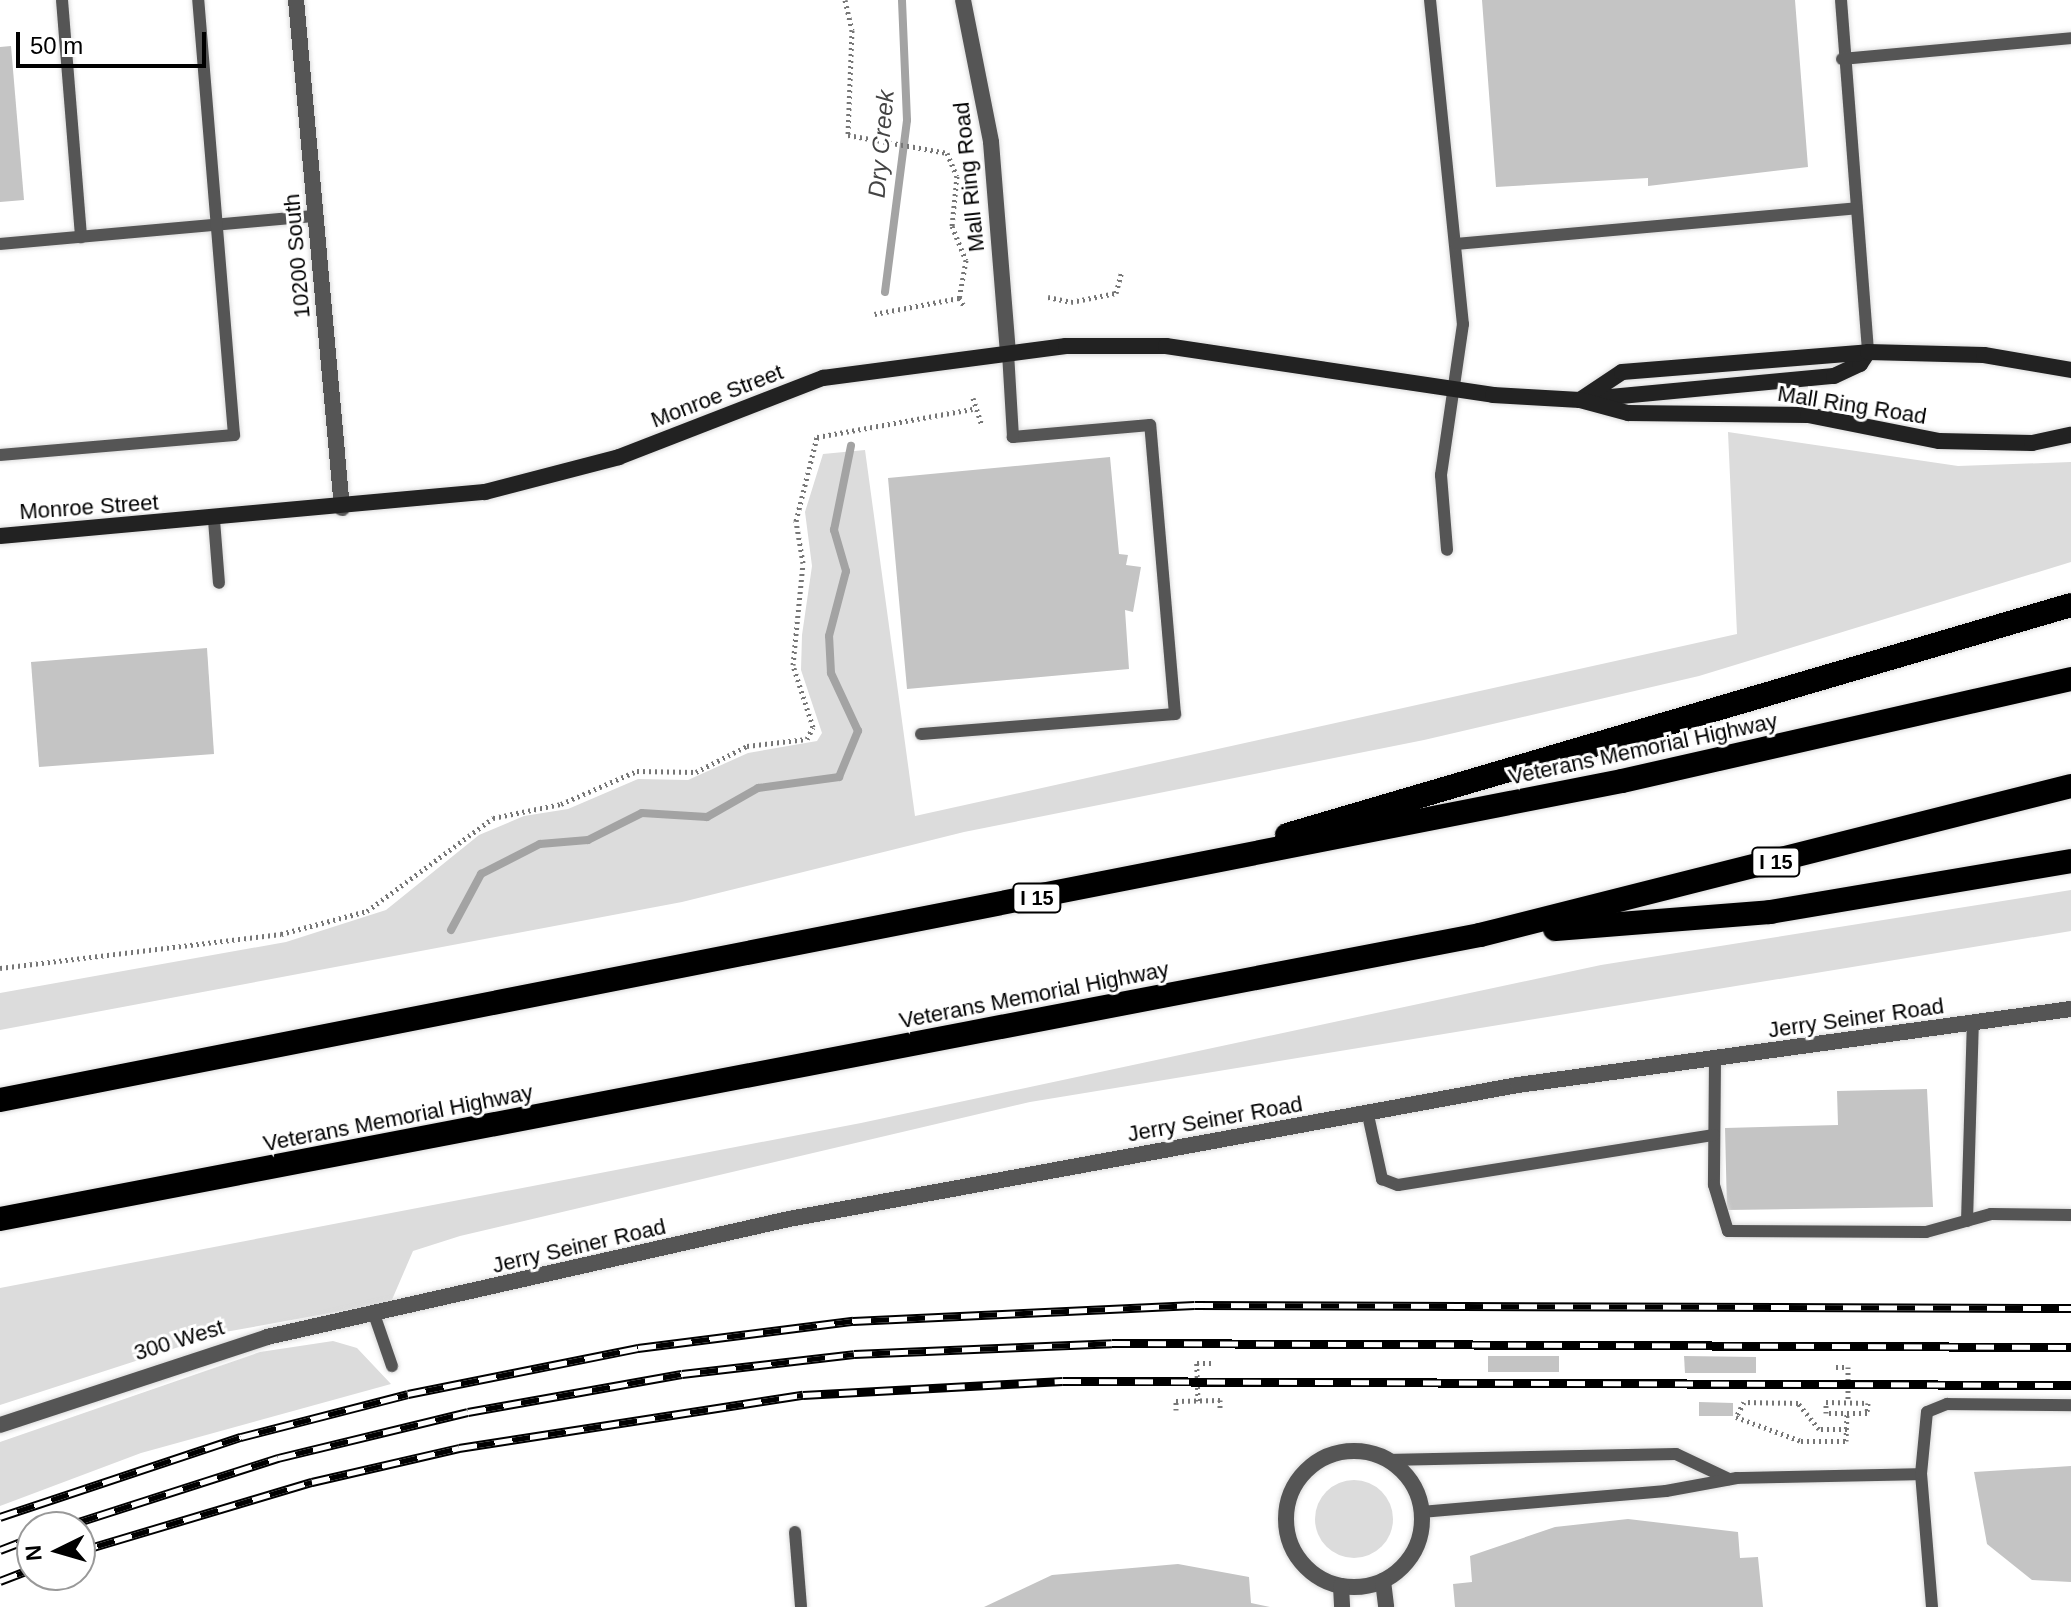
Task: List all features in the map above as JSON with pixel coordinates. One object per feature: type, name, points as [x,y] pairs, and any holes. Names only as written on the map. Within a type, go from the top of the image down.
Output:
[{"type":"highway","points":[[1162,874],[1607,736],[1816,685],[2071,605]]},
{"type":"highway","name":"Veterans Memorial Highway","points":[[0,1100],[1162,874],[1622,781],[2071,679]]},
{"type":"highway","name":"Veterans Memorial Highway","points":[[0,1219],[1480,935],[2071,786]]},
{"type":"highway","points":[[1480,935],[1770,912],[2071,861]]},
{"type":"street","name":"10200 South","points":[[296,0],[342,508]]},
{"type":"street","name":"Mall Ring Road","points":[[963,0],[991,142],[1008,352]]},
{"type":"street","name":"Monroe Street","points":[[0,536],[342,508],[552,477],[823,378],[1008,352],[1166,346],[1452,389]]},
{"type":"street","name":"Mall Ring Road","points":[[1580,400],[1622,372],[1868,352],[2041,364],[2071,370]]},
{"type":"street","name":"Mall Ring Road","points":[[2041,364],[2071,362]]},
{"type":"street","name":"Mall Ring Road","points":[[1452,389],[1580,400],[1628,413],[1808,415],[1982,444],[2071,435]]},
{"type":"street","name":"Jerry Seiner Road","points":[[375,1317],[789,1219],[1518,1085],[2071,1009]]},
{"type":"street","name":"300 West","points":[[0,1425],[178,1361],[375,1317]]},
{"type":"street","points":[[1364,1452],[1386,1460],[1410,1482],[1421,1512],[1413,1553],[1383,1581],[1341,1586],[1296,1555],[1289,1501],[1305,1473],[1332,1455],[1364,1452]]},
{"type":"street","points":[[1383,1581],[1386,1607]]},
{"type":"street","points":[[1341,1586],[1342,1607]]},
{"type":"lane","points":[[62,0],[81,237]]},
{"type":"lane","points":[[0,455],[234,435],[198,0]]},
{"type":"lane","points":[[1430,0],[1463,324],[1441,475],[1447,550]]},
{"type":"lane","points":[[1841,0],[1842,59],[1868,352]]},
{"type":"lane","points":[[1842,59],[2071,38]]},
{"type":"lane","points":[[1456,244],[1856,208]]},
{"type":"lane","points":[[0,244],[316,216]]},
{"type":"lane","points":[[921,734],[1175,714],[1150,425],[1013,437],[1008,352]]},
{"type":"lane","points":[[214,520],[219,583]]},
{"type":"lane","points":[[1967,1221],[1973,1023]]},
{"type":"lane","points":[[1715,1060],[1716,1208],[1728,1231],[1926,1232],[1967,1221],[2071,1215]]},
{"type":"lane","points":[[1368,1115],[1382,1179],[1398,1185],[1714,1135]]},
{"type":"lane","points":[[375,1317],[392,1366]]},
{"type":"lane","points":[[1932,1607],[1921,1474],[1921,1425],[1933,1407],[2071,1405]]},
{"type":"lane","points":[[1386,1460],[1676,1454],[1729,1479]]},
{"type":"lane","points":[[1421,1512],[1729,1479],[1921,1474]]},
{"type":"lane","points":[[795,1532],[801,1607]]},
{"type":"path","points":[[845,0],[852,30],[845,125],[848,135],[865,141],[947,153],[957,176],[952,226],[967,279],[959,298]]},
{"type":"path","points":[[1048,297],[1071,302],[1116,293],[1122,271]]},
{"type":"path","points":[[959,298],[964,306]]},
{"type":"path","points":[[874,314],[959,298]]},
{"type":"path","points":[[973,398],[973,409],[982,425]]},
{"type":"path","points":[[0,968],[281,934],[367,911],[493,818],[561,804],[637,771],[696,772],[747,746],[807,739],[813,727],[793,665],[803,563],[796,521],[817,437],[973,409]]},
{"type":"path","points":[[1198,1401],[1197,1363],[1211,1363]]},
{"type":"path","points":[[1836,1367],[1848,1367],[1848,1402]]},
{"type":"path","points":[[1176,1410],[1176,1401],[1220,1400],[1220,1409]]},
{"type":"path","points":[[1847,1413],[1847,1429],[1846,1441],[1801,1441],[1736,1417],[1744,1402],[1798,1403],[1819,1429],[1847,1429]]},
{"type":"path","points":[[1826,1402],[1848,1402],[1868,1403],[1867,1413],[1826,1413],[1826,1402]]},
{"type":"shaded area","points":[[1728,432],[1958,466],[2071,462],[2071,562],[1699,676],[1424,740],[964,832],[682,902],[0,1030],[0,993],[286,942],[386,910],[479,835],[524,816],[568,809],[638,779],[688,780],[748,753],[817,741],[822,733],[801,670],[802,635],[812,566],[805,512],[823,454],[865,450],[915,816],[1737,634]]},
{"type":"shaded area","points":[[2071,890],[2071,931],[1030,1102],[460,1236],[413,1251],[391,1302],[225,1332],[0,1405],[0,1288],[861,1123],[1601,965]]},
{"type":"shaded area","points":[[333,1341],[357,1348],[391,1384],[141,1453],[0,1506],[0,1442],[260,1352]]},
{"type":"shaded area","points":[[1354,1480],[1369,1483],[1382,1491],[1390,1504],[1393,1519],[1390,1534],[1382,1547],[1369,1555],[1354,1558],[1339,1555],[1326,1547],[1318,1534],[1315,1519],[1318,1504],[1326,1491],[1339,1483]]},
{"type":"building","points":[[1482,0],[1795,0],[1808,167],[1648,186],[1648,178],[1496,187]]},
{"type":"building","points":[[11,46],[24,200],[0,202],[0,47]]},
{"type":"building","points":[[1110,457],[1119,554],[1128,555],[1126,565],[1141,567],[1133,612],[1125,610],[1129,669],[907,689],[888,478]]},
{"type":"building","points":[[207,648],[214,754],[39,767],[31,662]]},
{"type":"building","points":[[1927,1089],[1933,1207],[1727,1210],[1725,1128],[1838,1125],[1837,1091]]},
{"type":"building","points":[[1488,1356],[1559,1356],[1559,1372],[1488,1372]]},
{"type":"building","points":[[1684,1356],[1756,1357],[1756,1373],[1685,1373]]},
{"type":"building","points":[[1699,1402],[1733,1403],[1733,1416],[1699,1416]]},
{"type":"building","points":[[2071,1466],[2071,1582],[2032,1580],[1987,1544],[1974,1472]]},
{"type":"building","points":[[1628,1519],[1738,1532],[1740,1558],[1758,1557],[1763,1607],[1455,1607],[1453,1584],[1472,1582],[1470,1556],[1555,1527]]},
{"type":"building","points":[[1178,1564],[1249,1577],[1251,1603],[1270,1607],[984,1607],[1052,1575]]},
{"type":"waterway","name":"Dry Creek","points":[[885,292],[907,120],[902,0]]},
{"type":"waterway","name":"Dry Creek","points":[[451,930],[481,874],[540,844],[588,840],[642,813],[707,817],[758,788],[839,777],[858,731],[831,673],[829,636],[846,571],[834,530],[851,446]]},
{"type":"railway","points":[[0,1517],[241,1437],[408,1394],[638,1348],[853,1321],[1195,1305],[2071,1308]]},
{"type":"railway","points":[[96,1516],[278,1458],[468,1412],[682,1374],[854,1354],[1112,1343],[2071,1347]]},
{"type":"railway","points":[[96,1546],[312,1482],[459,1448],[803,1395],[1063,1381],[2071,1385]]},
{"type":"railway","points":[[0,1550],[16,1544]]},
{"type":"railway","points":[[0,1581],[16,1575]]}]
